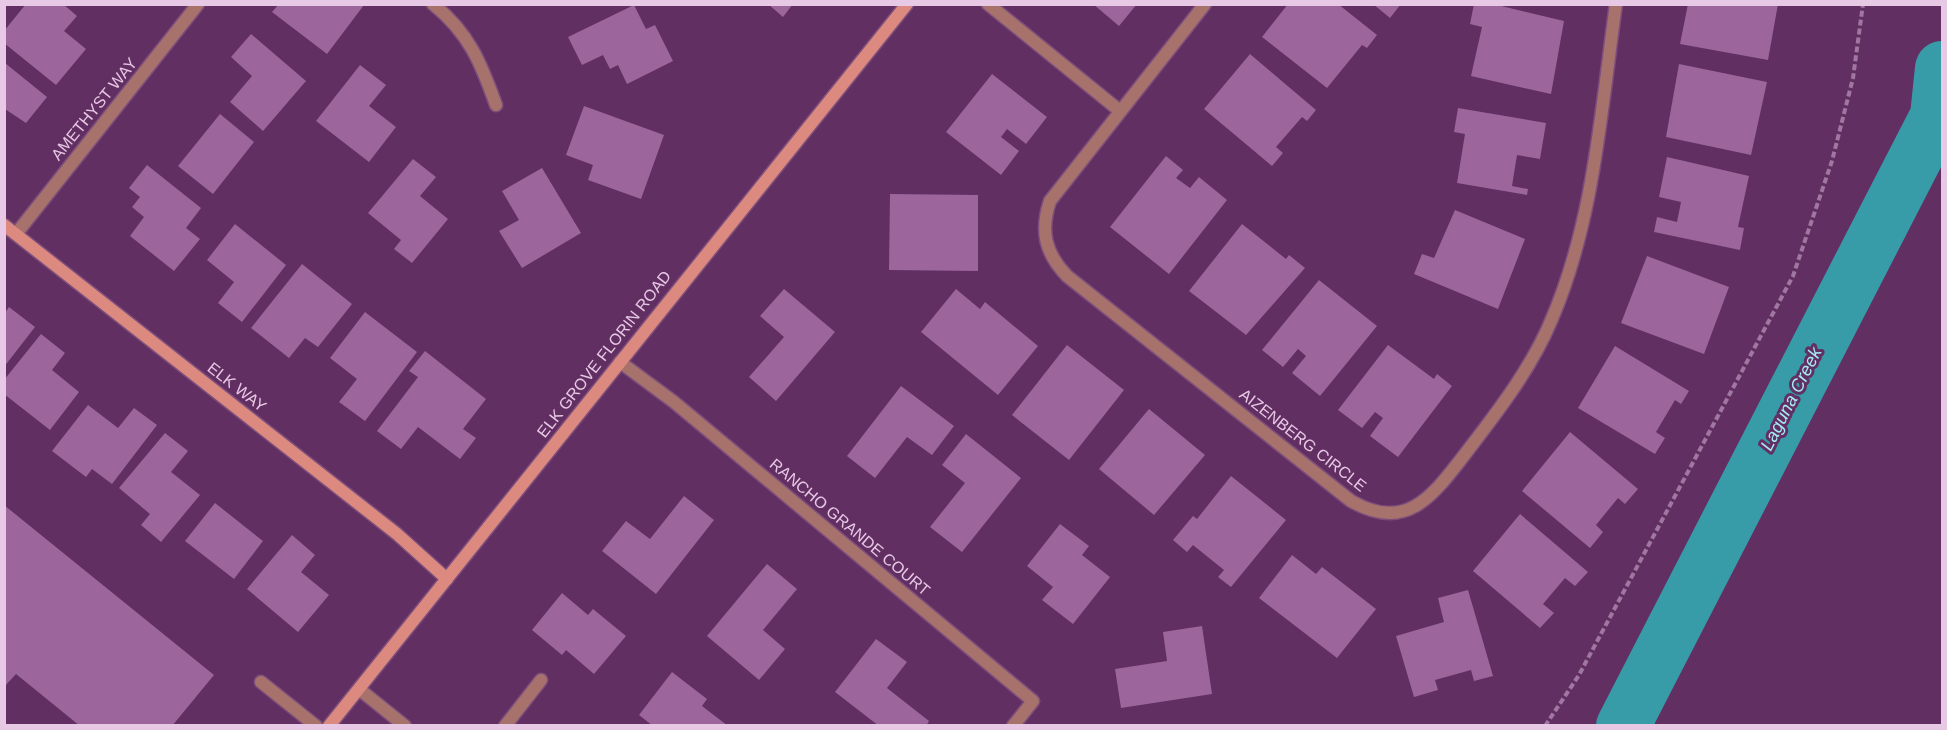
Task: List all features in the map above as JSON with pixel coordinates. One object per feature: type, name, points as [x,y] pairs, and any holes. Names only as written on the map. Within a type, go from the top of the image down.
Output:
[{"type":"main road","name":"ELK GROVE FLORIN ROAD","points":[[329,726],[906,4]]},
{"type":"main road","name":"ELK WAY","points":[[4,225],[397,534],[447,579]]},
{"type":"street","name":"AMETHYST WAY","points":[[16,234],[198,4]]},
{"type":"street","points":[[433,4],[461,30],[480,58],[496,105]]},
{"type":"street","points":[[988,4],[1120,111]]},
{"type":"street","name":"AIZENBERG CIRCLE","points":[[1205,4],[1050,201],[1044,219],[1044,235],[1048,250],[1066,276],[1351,501],[1366,509],[1399,513],[1412,510],[1437,490],[1498,412],[1536,352],[1552,320],[1576,253],[1591,182],[1616,4]]},
{"type":"street","name":"RANCHO GRANDE COURT","points":[[620,362],[674,402],[1033,701],[1013,726]]},
{"type":"street","points":[[505,726],[541,680]]},
{"type":"street","points":[[261,682],[316,726]]},
{"type":"street","points":[[359,689],[405,726]]},
{"type":"path","points":[[1545,726],[1579,675],[1793,276],[1832,161],[1853,78],[1863,4]]},
{"type":"building","points":[[26,4],[63,4],[77,16],[64,31],[86,49],[56,85],[4,43],[4,31]]},
{"type":"building","points":[[768,4],[793,4],[783,17]]},
{"type":"building","points":[[1093,4],[1137,4],[1119,26]]},
{"type":"building","points":[[1288,4],[1338,4],[1377,35],[1367,48],[1362,45],[1327,88],[1262,37]]},
{"type":"building","points":[[1373,4],[1401,4],[1390,18]]},
{"type":"building","points":[[1474,4],[1493,4],[1564,21],[1551,94],[1471,76],[1482,27],[1470,24]]},
{"type":"building","points":[[1688,4],[1778,4],[1768,60],[1680,44]]},
{"type":"building","points":[[278,5],[364,5],[327,54],[272,12]]},
{"type":"building","points":[[634,5],[646,29],[655,25],[673,61],[627,84],[618,65],[610,69],[603,55],[582,65],[568,37]]},
{"type":"building","points":[[251,34],[306,81],[263,131],[230,102],[252,76],[231,57]]},
{"type":"building","points":[[1250,54],[1316,110],[1307,121],[1302,117],[1276,147],[1283,153],[1272,166],[1204,109]]},
{"type":"building","points":[[5,63],[47,97],[26,123],[5,109]]},
{"type":"building","points":[[1679,64],[1767,82],[1751,155],[1666,137]]},
{"type":"building","points":[[360,65],[386,85],[369,106],[396,127],[369,162],[316,121]]},
{"type":"building","points":[[992,74],[1047,117],[1026,144],[1007,129],[1001,137],[1019,151],[1001,175],[946,132]]},
{"type":"building","points":[[584,106],[664,135],[641,199],[588,180],[593,165],[566,155]]},
{"type":"building","points":[[1458,108],[1546,123],[1540,159],[1517,155],[1512,186],[1528,189],[1527,195],[1457,183],[1465,134],[1454,132]]},
{"type":"building","points":[[220,114],[254,142],[213,194],[178,166]]},
{"type":"building","points":[[1166,156],[1183,170],[1176,178],[1190,188],[1199,177],[1227,200],[1169,274],[1110,227]]},
{"type":"building","points":[[1667,157],[1749,176],[1738,227],[1744,228],[1740,250],[1654,232],[1657,217],[1677,222],[1681,202],[1659,197]]},
{"type":"building","points":[[413,159],[436,177],[420,196],[448,219],[412,263],[394,249],[401,240],[368,213]]},
{"type":"building","points":[[147,165],[201,208],[186,228],[200,239],[174,271],[130,236],[144,217],[132,207],[140,197],[129,188]]},
{"type":"building","points":[[542,168],[581,233],[522,268],[499,231],[519,220],[502,191]]},
{"type":"building","points":[[890,194],[978,195],[978,271],[889,270]]},
{"type":"building","points":[[1455,210],[1525,239],[1498,309],[1414,274],[1422,254],[1434,258]]},
{"type":"building","points":[[235,224],[286,265],[242,322],[218,303],[234,282],[207,260]]},
{"type":"building","points":[[1242,224],[1286,259],[1289,255],[1305,268],[1246,335],[1189,291]]},
{"type":"building","points":[[1647,256],[1729,287],[1704,354],[1621,323]]},
{"type":"building","points":[[302,264],[352,304],[318,347],[305,338],[289,358],[251,328]]},
{"type":"building","points":[[1319,280],[1377,326],[1320,396],[1292,373],[1306,356],[1298,349],[1283,367],[1262,350]]},
{"type":"building","points":[[784,289],[835,332],[776,401],[749,377],[784,337],[760,316]]},
{"type":"building","points":[[956,289],[980,309],[985,302],[1038,346],[998,395],[921,332]]},
{"type":"building","points":[[9,307],[35,327],[4,367],[4,314]]},
{"type":"building","points":[[365,312],[417,352],[365,421],[339,402],[357,379],[330,358]]},
{"type":"building","points":[[41,334],[65,353],[52,370],[79,392],[50,430],[4,394],[4,380]]},
{"type":"building","points":[[1067,345],[1124,390],[1069,460],[1012,415]]},
{"type":"building","points":[[1388,345],[1434,379],[1437,374],[1452,386],[1398,457],[1370,436],[1383,418],[1375,412],[1362,428],[1338,410]]},
{"type":"building","points":[[1615,346],[1689,391],[1681,404],[1675,400],[1656,432],[1665,438],[1655,454],[1578,408]]},
{"type":"building","points":[[425,351],[486,399],[463,429],[476,438],[460,459],[418,427],[401,449],[377,431],[418,377],[409,371]]},
{"type":"building","points":[[901,386],[954,426],[932,455],[907,437],[875,478],[847,456]]},
{"type":"building","points":[[88,405],[118,428],[134,408],[157,425],[112,484],[92,469],[86,477],[52,451]]},
{"type":"building","points":[[1149,409],[1205,455],[1154,515],[1099,469]]},
{"type":"building","points":[[1570,432],[1638,489],[1625,504],[1618,498],[1596,525],[1603,532],[1590,548],[1522,491]]},
{"type":"building","points":[[165,433],[188,451],[171,472],[200,495],[161,542],[141,525],[150,514],[119,488]]},
{"type":"building","points":[[966,434],[1021,478],[962,552],[930,527],[965,483],[942,465]]},
{"type":"building","points":[[1231,476],[1286,520],[1231,587],[1218,577],[1224,570],[1193,545],[1187,552],[1173,540],[1193,516],[1197,519]]},
{"type":"building","points":[[684,496],[714,520],[656,594],[602,551],[626,521],[650,539]]},
{"type":"building","points":[[215,503],[263,541],[234,579],[185,541]]},
{"type":"building","points":[[4,505],[214,675],[172,726],[80,726],[16,674],[4,687]]},
{"type":"building","points":[[1520,514],[1588,572],[1575,586],[1565,578],[1543,604],[1554,613],[1540,628],[1473,571]]},
{"type":"building","points":[[1060,524],[1089,546],[1082,555],[1110,577],[1073,624],[1042,600],[1053,587],[1027,566]]},
{"type":"building","points":[[292,535],[315,555],[301,572],[329,595],[298,632],[247,589]]},
{"type":"building","points":[[1292,555],[1316,574],[1322,567],[1376,609],[1337,658],[1259,598]]},
{"type":"building","points":[[767,564],[797,589],[763,630],[785,649],[759,680],[707,636]]},
{"type":"building","points":[[1468,590],[1493,676],[1474,681],[1471,670],[1435,680],[1438,690],[1414,697],[1396,636],[1444,622],[1438,598]]},
{"type":"building","points":[[562,593],[588,615],[593,609],[626,636],[594,674],[566,650],[562,655],[532,630]]},
{"type":"building","points":[[1202,626],[1212,694],[1121,708],[1115,669],[1167,661],[1163,632]]},
{"type":"building","points":[[876,639],[907,662],[887,688],[929,721],[926,726],[879,726],[835,692]]},
{"type":"building","points":[[672,672],[707,699],[702,706],[728,726],[653,726],[639,715]]},
{"type":"waterway","name":"Laguna Creek","points":[[1623,726],[1937,116],[1942,68]]}]
